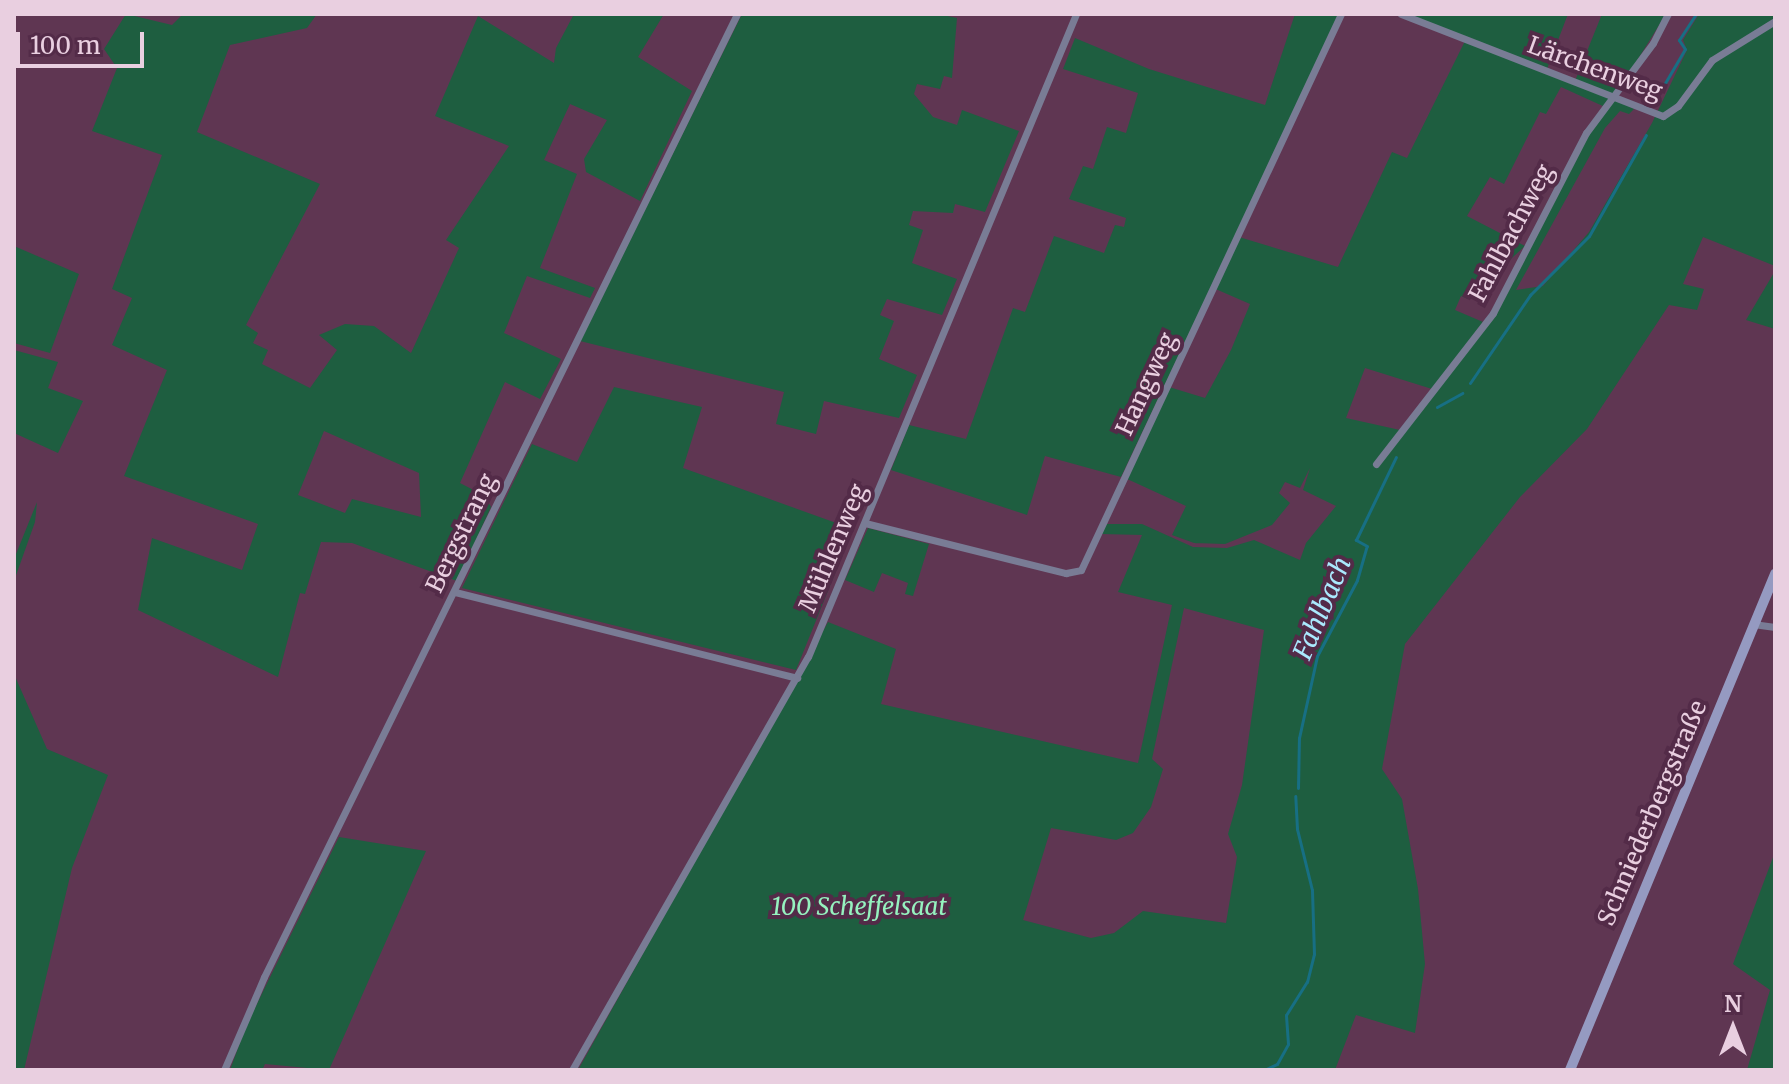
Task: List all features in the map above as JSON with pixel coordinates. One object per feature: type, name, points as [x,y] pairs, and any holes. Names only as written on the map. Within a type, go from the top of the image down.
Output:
[{"type":"street","name":"Bergstrang","points":[[224,1070],[737,14]]},
{"type":"street","name":"Mühlenweg","points":[[572,1070],[797,678],[865,523],[1076,14]]},
{"type":"street","name":"Hangweg","points":[[865,523],[1066,573],[1081,570],[1341,14]]},
{"type":"street","name":"Lärchenweg","points":[[1401,14],[1663,116],[1678,106],[1712,60],[1775,21]]},
{"type":"street","name":"Fahlbachweg","points":[[1376,464],[1493,313],[1586,133],[1615,98],[1668,14]]},
{"type":"street","name":"Schniederbergstraße","points":[[1570,1070],[1775,574]]},
{"type":"street","points":[[455,592],[797,678]]},
{"type":"street","points":[[1753,624],[1775,627]]},
{"type":"green space","points":[[126,14],[172,25],[183,14],[317,14],[307,28],[230,45],[197,132],[320,184],[246,325],[258,333],[253,343],[268,350],[262,364],[310,388],[337,350],[319,335],[345,324],[374,326],[411,353],[459,248],[446,240],[509,146],[435,116],[478,16],[554,63],[556,48],[574,14],[664,14],[638,57],[692,91],[640,201],[586,172],[584,159],[607,120],[570,104],[544,160],[577,174],[540,268],[595,288],[590,298],[527,276],[504,333],[561,359],[540,399],[505,382],[460,483],[485,496],[491,507],[457,581],[352,543],[321,542],[305,594],[300,593],[278,677],[138,610],[152,538],[242,570],[258,524],[124,476],[167,370],[112,345],[132,298],[112,289],[162,155],[92,131],[117,68],[104,49]],"holes":[[[324,431],[419,473],[421,517],[352,499],[345,513],[298,495]]]},
{"type":"green space","points":[[742,14],[938,14],[957,18],[952,78],[944,76],[940,89],[917,84],[914,94],[933,117],[957,125],[962,110],[1019,131],[985,212],[955,204],[953,213],[913,211],[909,225],[923,230],[912,263],[957,279],[942,315],[887,299],[880,315],[894,321],[879,359],[917,375],[899,418],[824,401],[816,434],[776,424],[784,392],[580,341]]},
{"type":"green space","name":"100 Scheffelsaat","points":[[1295,14],[1339,14],[1239,237],[1338,267],[1392,152],[1407,158],[1465,41],[1407,14],[1568,14],[1547,69],[1613,99],[1605,107],[1561,87],[1546,114],[1540,112],[1504,184],[1490,177],[1467,216],[1525,246],[1492,276],[1481,271],[1468,299],[1461,296],[1455,310],[1483,322],[1432,389],[1365,368],[1346,418],[1400,430],[1494,313],[1596,122],[1616,99],[1634,109],[1629,114],[1620,111],[1605,128],[1516,290],[1543,286],[1589,232],[1652,123],[1687,50],[1683,40],[1699,14],[1775,14],[1775,266],[1703,237],[1683,284],[1704,289],[1697,310],[1669,305],[1587,429],[1520,497],[1405,644],[1382,769],[1402,799],[1418,889],[1425,964],[1415,1033],[1356,1015],[1335,1070],[578,1070],[828,622],[896,649],[881,704],[1138,763],[1172,605],[1118,592],[1142,535],[1101,534],[1105,524],[1142,524],[1193,547],[1227,548],[1254,540],[1300,560],[1306,543],[1336,506],[1303,490],[1310,468],[1300,488],[1285,482],[1279,493],[1290,503],[1272,525],[1225,544],[1194,543],[1172,535],[1186,506],[1125,478],[1169,387],[1205,398],[1231,350],[1250,304],[1211,287],[1121,477],[1045,456],[1027,515],[891,470],[909,425],[966,439],[1013,308],[1025,312],[1054,236],[1104,253],[1115,225],[1124,227],[1126,218],[1069,199],[1083,166],[1093,169],[1107,127],[1126,133],[1138,93],[1063,69],[1075,38],[1149,69],[1265,105]],"holes":[[[1184,608],[1264,630],[1242,785],[1228,834],[1237,857],[1226,923],[1143,911],[1114,933],[1091,938],[1023,920],[1051,828],[1116,840],[1133,833],[1151,807],[1163,769],[1152,759]]]},
{"type":"green space","points":[[1602,14],[1666,14],[1615,96],[1575,81]]},
{"type":"green space","points":[[14,246],[79,274],[50,353],[14,343]]},
{"type":"green space","points":[[1775,271],[1775,329],[1746,320]]},
{"type":"green space","points":[[14,350],[58,362],[48,388],[83,401],[58,453],[14,433]]},
{"type":"green space","points":[[614,387],[702,407],[683,468],[853,529],[796,670],[462,588],[532,444],[577,462]]},
{"type":"green space","points":[[37,502],[35,522],[14,581],[14,559]]},
{"type":"green space","points":[[868,528],[929,544],[913,596],[905,594],[908,583],[882,573],[874,592],[845,580]]},
{"type":"green space","points":[[14,674],[47,749],[108,775],[72,868],[24,1070],[14,1070]]},
{"type":"green space","points":[[339,837],[426,851],[329,1070],[265,1064],[262,1070],[230,1070],[246,1026]]},
{"type":"green space","points":[[1775,852],[1775,1070],[1747,1070],[1770,990],[1733,964]]},
{"type":"waterway","name":"Fahlbach","points":[[1658,95],[1685,49],[1679,40],[1696,14]]},
{"type":"waterway","points":[[1470,383],[1530,295],[1589,236],[1646,135]]},
{"type":"waterway","name":"Fahlbach","points":[[1437,407],[1462,393]]},
{"type":"waterway","name":"Fahlbach","points":[[1298,788],[1299,738],[1317,656],[1357,580],[1367,546],[1356,540],[1396,457]]},
{"type":"waterway","name":"Fahlbach","points":[[1264,1070],[1277,1064],[1288,1044],[1286,1015],[1307,982],[1314,954],[1312,890],[1297,829],[1295,796]]}]
